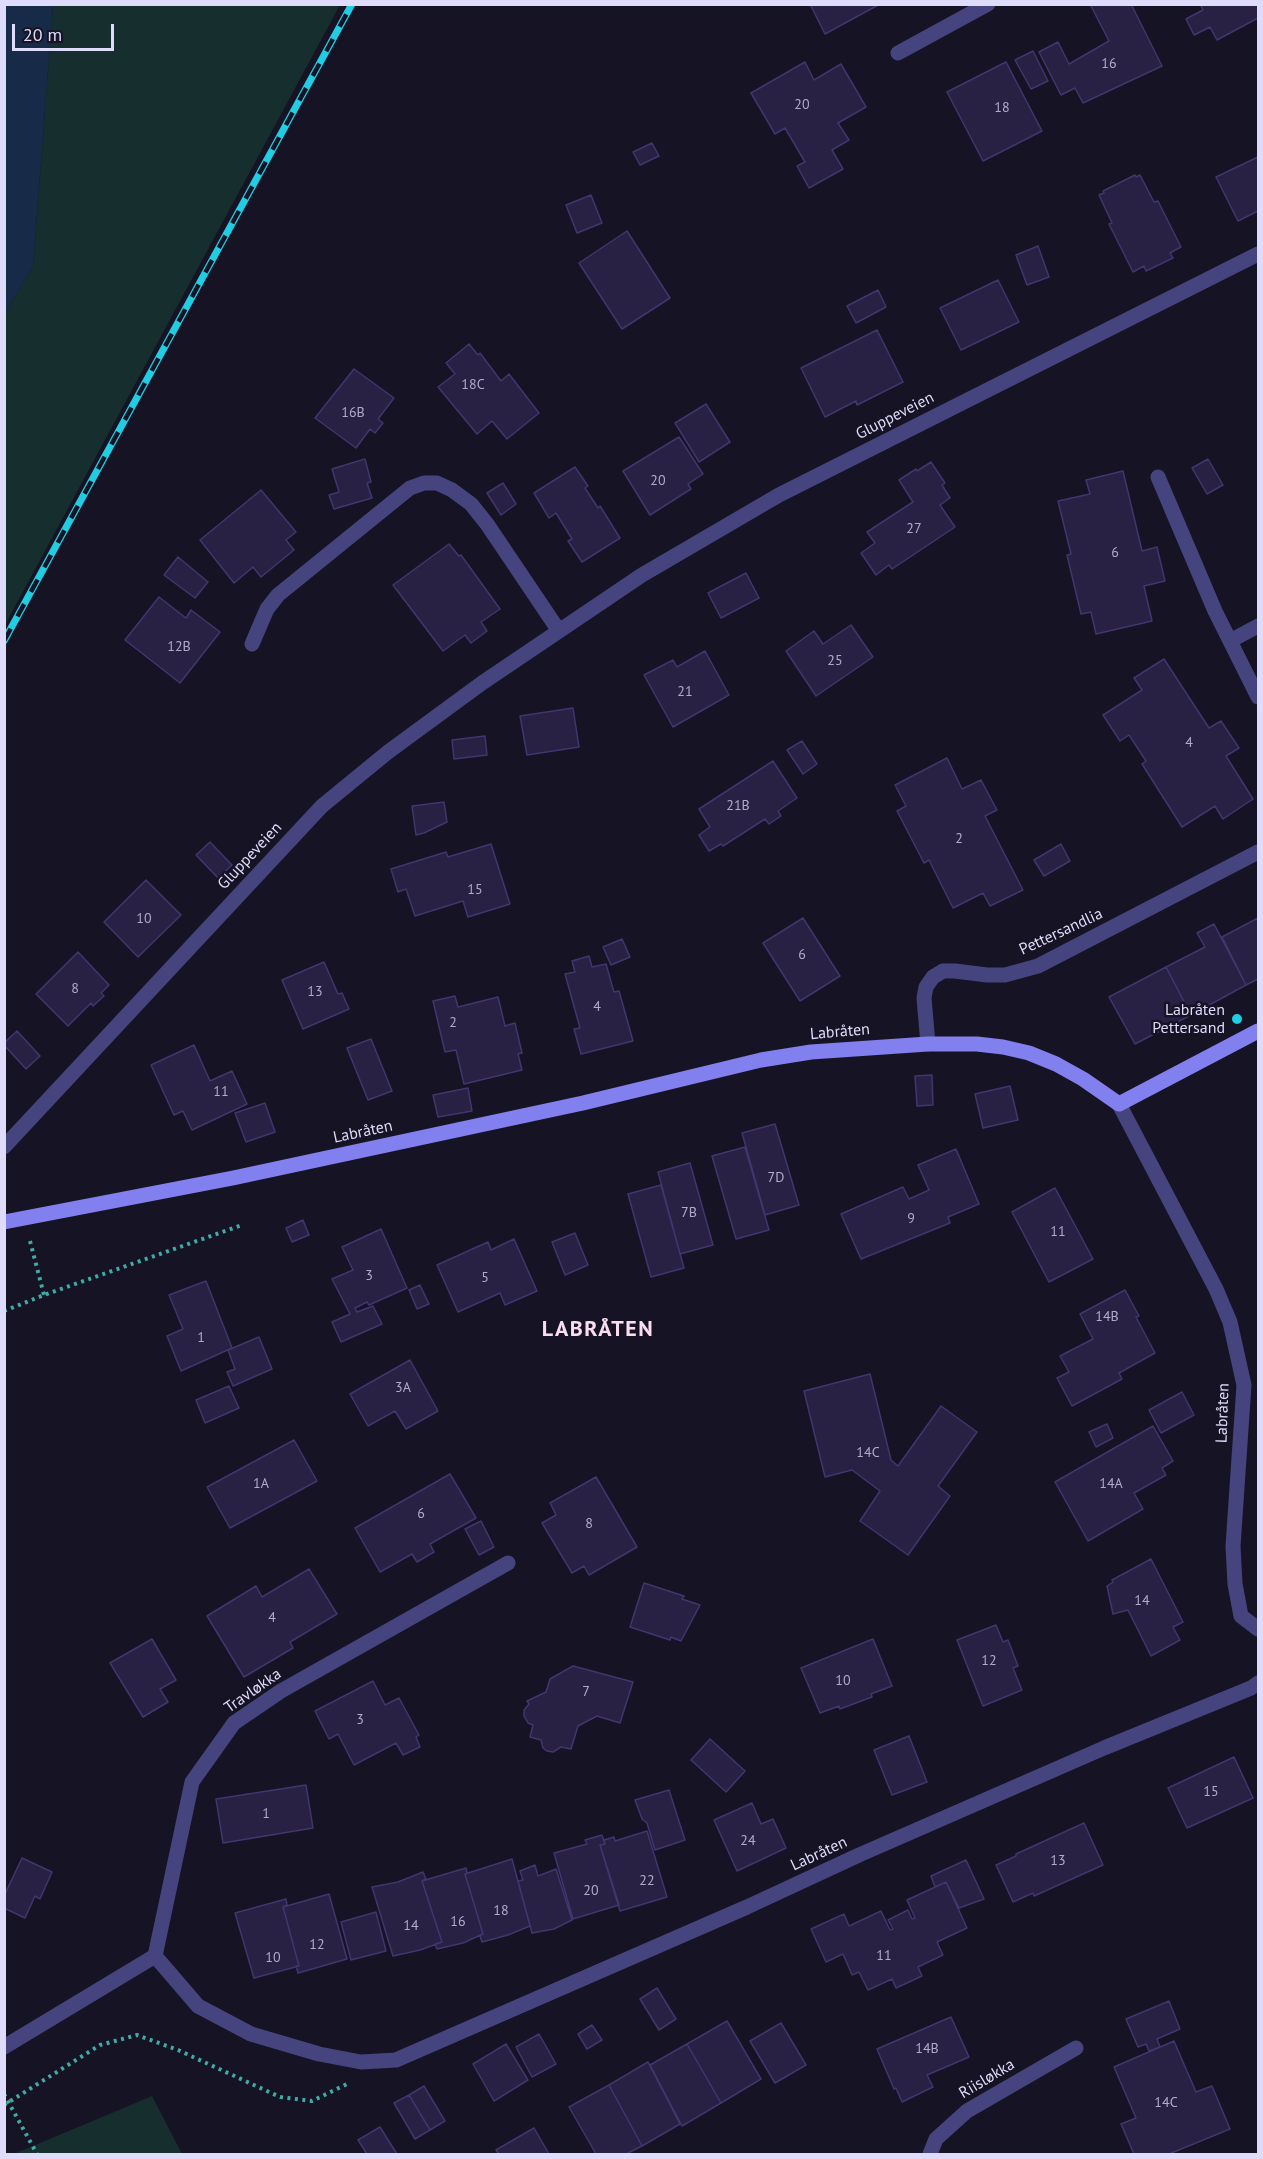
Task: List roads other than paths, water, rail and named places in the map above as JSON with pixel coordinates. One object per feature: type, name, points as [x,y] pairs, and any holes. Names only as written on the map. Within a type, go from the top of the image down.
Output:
[{"type":"street","points":[[898,53],[988,4]]},
{"type":"street","name":"Gluppeveien","points":[[4,1147],[322,806],[388,752],[482,683],[642,575],[779,495],[1258,254]]},
{"type":"street","points":[[1158,477],[1215,611],[1258,697]]},
{"type":"street","points":[[252,644],[267,609],[278,595],[410,488],[424,483],[438,483],[471,504],[559,631]]},
{"type":"street","points":[[1230,641],[1258,626]]},
{"type":"street","name":"Pettersandlia","points":[[928,1044],[924,998],[926,987],[933,977],[943,971],[1005,975],[1038,966],[1258,852]]},
{"type":"street","points":[[1119,1104],[1258,1031]]},
{"type":"street","name":"Labråten","points":[[4,1222],[244,1176],[584,1103],[761,1060],[811,1052],[928,1044],[977,1044],[1029,1053],[1083,1079],[1119,1104],[1216,1289],[1230,1322],[1244,1385],[1233,1546],[1235,1584],[1241,1616],[1258,1629]]},
{"type":"street","name":"Travløkka","points":[[155,1956],[192,1782],[234,1723],[281,1691],[508,1563]]},
{"type":"street","name":"Labråten","points":[[155,1956],[198,2006],[251,2034],[319,2054],[361,2062],[396,2060],[747,1907],[859,1855],[1104,1748],[1251,1688],[1258,1683]]},
{"type":"street","points":[[4,2047],[155,1956]]},
{"type":"street","name":"Riisløkka","points":[[930,2154],[936,2139],[967,2110],[1076,2048]]},
{"type":"water","points":[[5,4],[53,5],[33,266],[5,313]]},
{"type":"railway","points":[[4,641],[352,4]]},
{"type":"place","name":"Labråten Pettersand","points":[[1237,1019]]},
{"type":"district","name":"LABRÅTEN","points":[[598,1330]]}]
